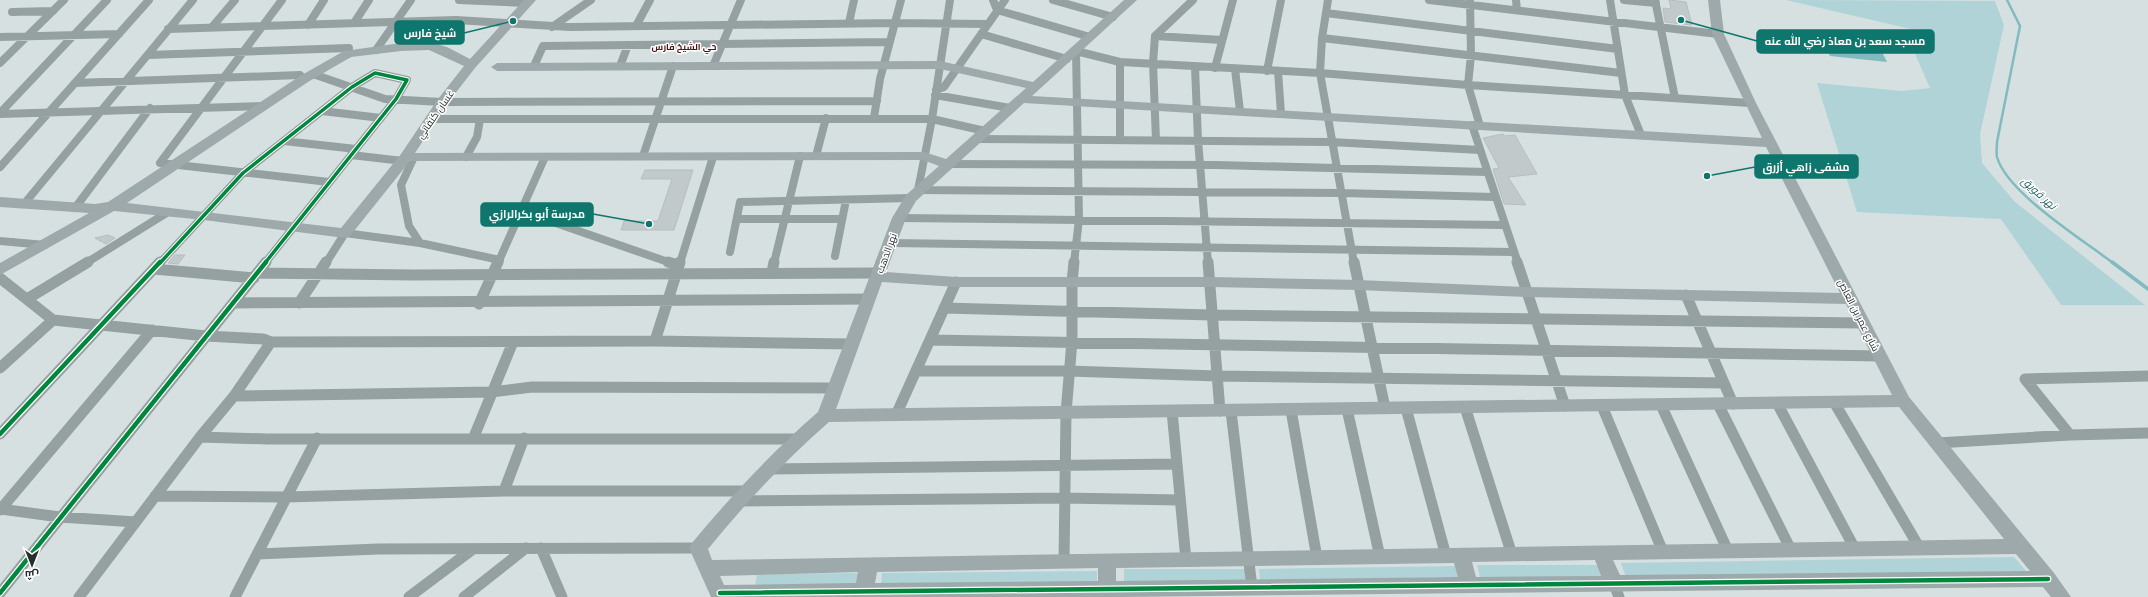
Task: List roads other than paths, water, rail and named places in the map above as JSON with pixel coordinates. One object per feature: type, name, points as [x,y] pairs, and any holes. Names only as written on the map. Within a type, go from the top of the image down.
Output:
[{"type":"street","points":[[0,63],[64,0]]},
{"type":"street","points":[[0,114],[107,0]]},
{"type":"street","points":[[0,167],[149,0]]},
{"type":"street","points":[[24,204],[192,0]]},
{"type":"street","points":[[212,27],[235,0]]},
{"type":"street","points":[[282,0],[160,163],[171,166],[329,182]]},
{"type":"street","points":[[308,25],[324,0]]},
{"type":"street","points":[[354,23],[369,0]]},
{"type":"street","points":[[376,50],[411,0]]},
{"type":"street","points":[[459,0],[529,2]]},
{"type":"street","points":[[552,27],[590,0]]},
{"type":"street","points":[[636,26],[650,0]]},
{"type":"street","points":[[713,66],[741,0]]},
{"type":"street","points":[[849,23],[854,0]]},
{"type":"street","points":[[874,118],[883,65],[901,0]]},
{"type":"street","points":[[915,194],[932,119],[950,0]]},
{"type":"street","points":[[993,0],[997,10]]},
{"type":"street","points":[[936,92],[944,87],[981,34],[986,24],[1005,0]]},
{"type":"street","points":[[1053,0],[1112,17]]},
{"type":"street","name":"نهر الدهب","points":[[698,548],[742,496],[798,439],[825,416],[851,344],[879,275],[899,218],[915,194],[1131,0]]},
{"type":"street","points":[[1156,140],[1153,63],[1155,36],[1193,0]]},
{"type":"street","points":[[1216,68],[1233,0]]},
{"type":"street","points":[[1267,71],[1281,0]]},
{"type":"street","points":[[1328,0],[1322,38],[1320,73],[1328,117],[1330,142],[1364,317],[1372,346],[1385,408]]},
{"type":"street","points":[[1429,0],[1470,2],[1517,10],[1718,34]]},
{"type":"street","points":[[1516,0],[1517,10]]},
{"type":"street","points":[[1608,0],[1618,49],[1625,95],[1641,135]]},
{"type":"street","points":[[1624,0],[1655,2],[1675,98]]},
{"type":"street","name":"شارع عمر بن العاص","points":[[1714,0],[1718,34],[1750,103],[1903,401],[2062,597]]},
{"type":"street","name":"غسان كنفاتي","points":[[345,233],[408,158],[442,102],[471,66],[529,2]]},
{"type":"street","points":[[1470,2],[1471,55],[1468,85],[1480,150],[1565,406]]},
{"type":"street","points":[[997,10],[1090,37]]},
{"type":"street","points":[[12,12],[53,11]]},
{"type":"street","points":[[1326,13],[1618,49]]},
{"type":"street","points":[[168,30],[263,25],[456,20],[511,22],[552,27],[947,22],[986,24]]},
{"type":"street","points":[[0,37],[119,34]]},
{"type":"street","points":[[981,34],[1071,55],[1120,62],[1320,73],[1468,85],[1750,103]]},
{"type":"street","points":[[1155,36],[1222,40]]},
{"type":"street","points":[[1322,38],[1621,73]]},
{"type":"street","points":[[534,66],[543,46],[889,42]]},
{"type":"street","points":[[620,66],[628,45]]},
{"type":"street","points":[[0,270],[112,206],[309,76],[348,54],[376,50],[430,46],[443,50],[471,66]]},
{"type":"street","points":[[148,55],[350,48],[348,54]]},
{"type":"street","points":[[1064,561],[1064,464],[1066,413],[1072,341],[1072,282],[1079,219],[1078,102],[1071,55]]},
{"type":"street","points":[[1120,62],[1120,140]]},
{"type":"street","points":[[498,67],[940,65],[1035,86]]},
{"type":"street","points":[[643,156],[673,66]]},
{"type":"street","points":[[1195,67],[1198,140],[1202,164],[1217,376],[1226,411],[1249,559],[1252,588]]},
{"type":"street","points":[[1235,69],[1240,111]]},
{"type":"street","points":[[1278,71],[1281,114]]},
{"type":"street","points":[[0,434],[243,173],[352,87],[375,74],[407,80],[396,99],[293,226],[256,276],[206,336],[0,593]]},
{"type":"street","points":[[75,83],[300,75],[352,87],[385,99],[442,102],[877,101]]},
{"type":"street","points":[[936,92],[1015,104],[1078,102],[1121,104],[1770,143]]},
{"type":"street","points":[[0,114],[103,109],[264,106]]},
{"type":"street","points":[[75,208],[150,108]]},
{"type":"street","points":[[322,111],[381,118]]},
{"type":"street","points":[[816,156],[826,118]]},
{"type":"street","points":[[431,119],[932,119],[980,135],[1120,140],[1330,142],[1480,150]]},
{"type":"street","points":[[466,157],[477,138],[480,119]]},
{"type":"street","points":[[284,141],[354,152],[408,158],[924,156],[947,164],[1078,162],[1335,166],[1487,172]]},
{"type":"street","points":[[772,272],[800,156]]},
{"type":"street","points":[[479,304],[545,157]]},
{"type":"street","points":[[655,341],[713,157]]},
{"type":"street","points":[[408,158],[401,185],[409,226],[420,243]]},
{"type":"street","points":[[730,252],[740,202],[846,200],[915,194],[1079,191],[1341,193],[1495,197]]},
{"type":"street","points":[[835,256],[846,200]]},
{"type":"street","points":[[0,202],[95,209],[112,206],[204,215],[420,243],[500,260]]},
{"type":"street","points":[[521,211],[677,269]]},
{"type":"street","points":[[26,299],[168,212]]},
{"type":"street","points":[[899,218],[1505,225]]},
{"type":"street","points":[[737,219],[842,219]]},
{"type":"street","points":[[299,303],[345,233]]},
{"type":"street","points":[[0,241],[45,245]]},
{"type":"street","points":[[890,243],[1076,248],[1351,249],[1513,252]]},
{"type":"street","points":[[154,269],[256,276],[318,274],[493,275],[677,269],[879,275],[956,282],[1211,282],[1358,285],[1527,292],[1850,299]]},
{"type":"street","points":[[0,278],[53,320],[206,336],[263,339],[271,342],[655,341],[851,344]]},
{"type":"street","points":[[896,415],[956,282]]},
{"type":"street","points":[[1686,296],[1724,383],[1726,404],[1791,550]]},
{"type":"street","points":[[233,303],[479,304],[548,301],[667,302],[869,299]]},
{"type":"street","points":[[944,308],[1212,315],[1863,323]]},
{"type":"street","points":[[0,368],[53,320]]},
{"type":"street","points":[[0,510],[152,330]]},
{"type":"street","points":[[930,340],[1372,346],[1880,356]]},
{"type":"street","points":[[79,597],[200,437],[234,396],[271,342]]},
{"type":"street","points":[[473,439],[491,392],[513,342]]},
{"type":"street","points":[[916,371],[1069,371],[1217,376],[1724,383]]},
{"type":"street","points":[[2070,435],[2025,378],[2148,376]]},
{"type":"street","points":[[234,396],[491,392],[532,387],[835,388]]},
{"type":"street","points":[[825,416],[1903,401]]},
{"type":"street","points":[[1834,402],[1920,548]]},
{"type":"street","points":[[1777,403],[1855,549]]},
{"type":"street","points":[[1661,405],[1728,551]]},
{"type":"street","points":[[1602,406],[1663,552]]},
{"type":"street","points":[[1465,407],[1512,555]]},
{"type":"street","points":[[1406,408],[1454,556],[1469,586]]},
{"type":"street","points":[[1347,409],[1380,557]]},
{"type":"street","points":[[1291,410],[1318,558]]},
{"type":"street","points":[[1172,411],[1186,560]]},
{"type":"street","points":[[1937,443],[2070,435],[2148,433]]},
{"type":"street","points":[[200,437],[798,439]]},
{"type":"street","points":[[235,597],[317,438]]},
{"type":"street","points":[[504,491],[524,438]]},
{"type":"street","points":[[769,469],[1064,464],[1177,464]]},
{"type":"street","points":[[155,496],[286,497],[504,491],[742,496],[1180,500]]},
{"type":"street","points":[[0,510],[60,517],[136,522]]},
{"type":"street","points":[[707,568],[869,564],[1064,561],[1107,562],[2021,546]]},
{"type":"street","points":[[409,597],[473,548]]},
{"type":"street","points":[[464,597],[526,548]]},
{"type":"street","points":[[541,548],[563,596],[562,597]]},
{"type":"street","points":[[257,554],[378,549],[698,548],[720,595],[864,592],[1114,592],[1252,588],[1469,586],[1616,590],[2048,580]]},
{"type":"street","points":[[1602,553],[1616,590]]},
{"type":"street","points":[[1107,562],[1114,592]]},
{"type":"street","points":[[864,592],[869,564]]},
{"type":"waterway","name":"نهر قويق","points":[[2007,0],[2020,26],[1997,142],[1997,157],[2004,171],[2015,186],[2030,200],[2066,229],[2113,263]]},
{"type":"waterway","name":"نهر قويق","points":[[2112,262],[2148,289]]},
{"type":"place","name":"مسجد سعد بن معاذ رضي الله عنه","points":[[1681,20]]},
{"type":"place","name":"شيخ فارس","points":[[513,21]]},
{"type":"place","name":"مشفى زاهي أزرق","points":[[1707,176]]},
{"type":"place","name":"مدرسة أبو بكرالرازي","points":[[649,224]]},
{"type":"district","name":"حي الشيخ فارس","points":[[684,47]]}]
